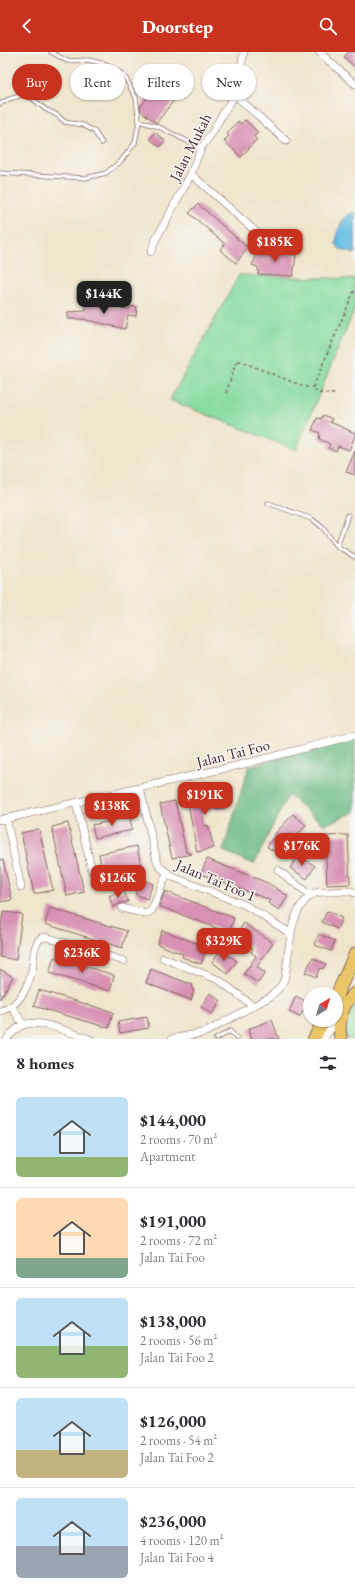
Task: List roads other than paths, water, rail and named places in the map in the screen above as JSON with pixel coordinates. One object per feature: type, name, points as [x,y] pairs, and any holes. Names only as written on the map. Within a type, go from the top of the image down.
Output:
[{"type":"highway","points":[[340,987],[355,954]]},
{"type":"highway","points":[[343,1009],[353,994],[355,984]]},
{"type":"highway","points":[[314,1039],[320,1027]]},
{"type":"highway","points":[[340,1027],[340,1039]]},
{"type":"street","name":"Jalan Mukah","points":[[241,64],[244,52]]},
{"type":"street","points":[[319,52],[355,84]]},
{"type":"street","name":"Jalan Mukah","points":[[151,252],[155,241],[192,174],[201,148],[232,100]]},
{"type":"street","points":[[241,100],[286,141]]},
{"type":"street","points":[[192,174],[263,238]]},
{"type":"street","name":"Jalan Tai Foo","points":[[3,819],[248,763],[355,735]]},
{"type":"street","name":"Jalan Tai Foo 1","points":[[140,788],[157,861],[160,867],[173,877],[245,905],[290,933]]},
{"type":"street","points":[[76,803],[92,871]]},
{"type":"street","points":[[3,819],[21,887]]},
{"type":"street","points":[[278,870],[310,895]]},
{"type":"street","points":[[122,908],[146,914],[149,913],[152,910],[167,873]]},
{"type":"street","points":[[172,1039],[206,1032],[253,1006],[276,991],[284,980],[290,933],[301,906],[310,895],[319,892],[348,891],[355,893]]},
{"type":"street","points":[[0,1011],[12,1007],[27,986],[32,971],[36,947],[41,938],[46,937],[124,961]]},
{"type":"street","points":[[163,958],[219,980],[253,1006]]},
{"type":"street","points":[[12,1007],[23,1024]]},
{"type":"street","points":[[7,1039],[15,1029],[23,1024],[33,1023],[90,1039]]},
{"type":"street","points":[[322,1039],[331,1027]]},
{"type":"lane","points":[[0,173],[85,178],[106,173],[120,162],[135,144],[139,121],[136,98],[124,75],[106,64],[88,60],[67,61],[51,52]]},
{"type":"lane","points":[[0,104],[9,98],[27,94],[45,109],[57,114],[65,122],[83,125],[94,132],[102,143]]},
{"type":"lane","points":[[139,121],[159,127],[201,148]]},
{"type":"lane","points":[[268,503],[312,519],[322,527],[337,546],[355,557]]},
{"type":"lane","points":[[337,546],[348,515]]},
{"type":"lane","points":[[225,1022],[237,1039]]},
{"type":"lane","points":[[216,1039],[230,1031]]},
{"type":"water","points":[[355,212],[355,254],[340,249],[336,244],[339,229],[343,220]]}]
